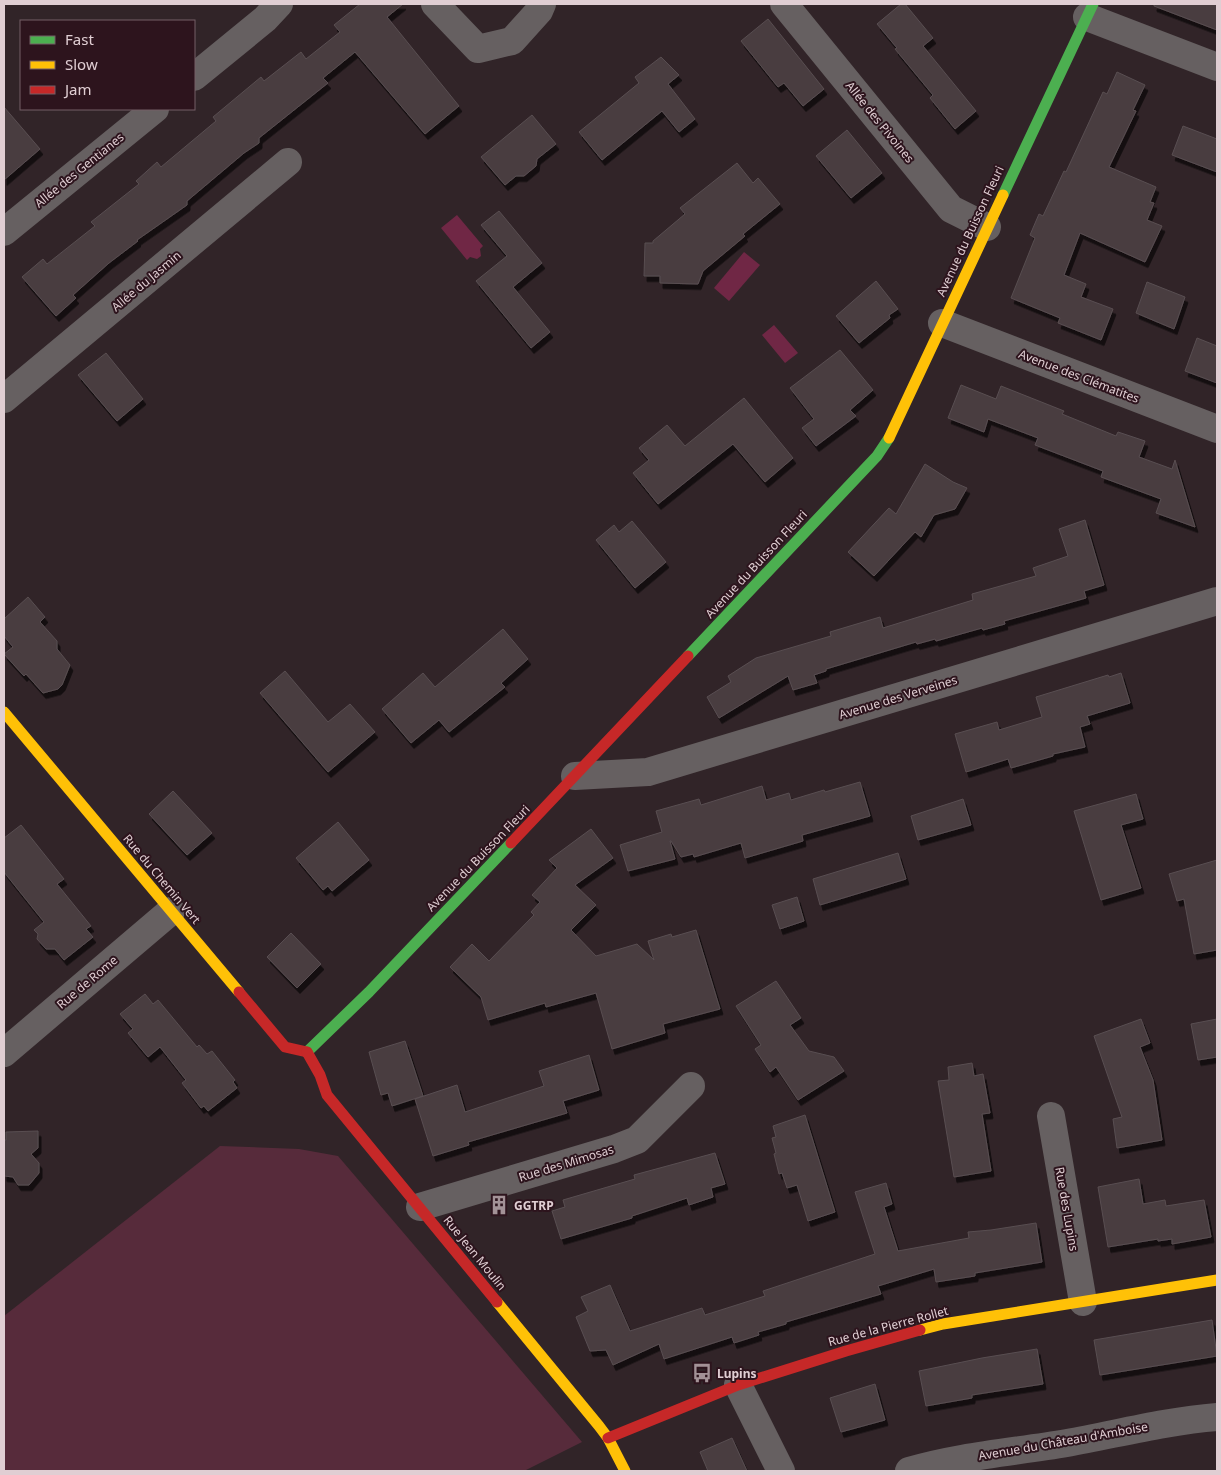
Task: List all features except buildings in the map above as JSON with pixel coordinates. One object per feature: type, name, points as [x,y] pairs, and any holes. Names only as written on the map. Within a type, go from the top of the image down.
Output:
[{"type":"street","points":[[195,76],[265,19],[280,4]]},
{"type":"street","points":[[436,4],[478,49],[512,41],[539,11],[542,4]]},
{"type":"street","name":"Allée des Pivoines","points":[[784,4],[951,209],[987,227]]},
{"type":"street","points":[[1090,10],[1217,67]]},
{"type":"street","name":"Avenue du Buisson Fleuri","points":[[307,1052],[369,992],[877,456],[890,436],[1090,10]]},
{"type":"street","name":"Allée des Gentianes","points":[[4,232],[154,110]]},
{"type":"street","name":"Allée du Jasmin","points":[[4,399],[288,162]]},
{"type":"street","name":"Avenue des Clématites","points":[[942,323],[1217,429]]},
{"type":"street","name":"Avenue des Verveines","points":[[575,776],[648,772],[1217,601]]},
{"type":"street","name":"Rue du Chemin Vert","points":[[4,712],[285,1047],[307,1052]]},
{"type":"street","name":"Rue de Rome","points":[[4,1052],[172,912]]},
{"type":"street","name":"Rue Jean Moulin","points":[[307,1052],[320,1075],[327,1095],[608,1438],[625,1471]]},
{"type":"street","name":"Rue des Mimosas","points":[[420,1207],[614,1149],[637,1140],[692,1086]]},
{"type":"street","name":"Rue des Lupins","points":[[1051,1116],[1083,1302]]},
{"type":"street","name":"Rue de la Pierre Rollet","points":[[608,1438],[738,1385],[846,1350],[943,1324],[1217,1280]]},
{"type":"street","points":[[738,1385],[781,1471]]},
{"type":"street","name":"Avenue du Château d'Amboise","points":[[909,1471],[936,1463],[1068,1443],[1184,1419],[1217,1416]]},
{"type":"shaded area","points":[[457,215],[483,246],[480,249],[481,256],[477,259],[470,257],[467,260],[441,228]]},
{"type":"shaded area","points":[[744,252],[760,265],[729,301],[714,288]]},
{"type":"shaded area","points":[[774,325],[798,353],[785,363],[762,335]]},
{"type":"shaded area","points":[[220,1146],[299,1149],[338,1156],[582,1442],[524,1471],[4,1471],[4,1316]]},
{"type":"traffic: fast","points":[[1003,195],[1093,4]]},
{"type":"traffic: fast","points":[[688,656],[877,456],[889,438]]},
{"type":"traffic: fast","points":[[307,1052],[369,992],[511,843]]},
{"type":"traffic: slow","points":[[889,438],[1003,195]]},
{"type":"traffic: slow","points":[[4,712],[239,992]]},
{"type":"traffic: slow","points":[[920,1330],[943,1324],[1217,1280]]},
{"type":"traffic: slow","points":[[497,1302],[599,1426],[608,1438],[625,1471]]},
{"type":"traffic: jam","points":[[511,843],[688,656]]},
{"type":"traffic: jam","points":[[239,992],[285,1047],[307,1052]]},
{"type":"traffic: jam","points":[[307,1052],[320,1075],[327,1095],[497,1302]]},
{"type":"traffic: jam","points":[[608,1438],[738,1385],[920,1330]]},
{"type":"place","name":"GGTRP","points":[[499,1205]]},
{"type":"place","name":"Lupins","points":[[702,1373]]}]
